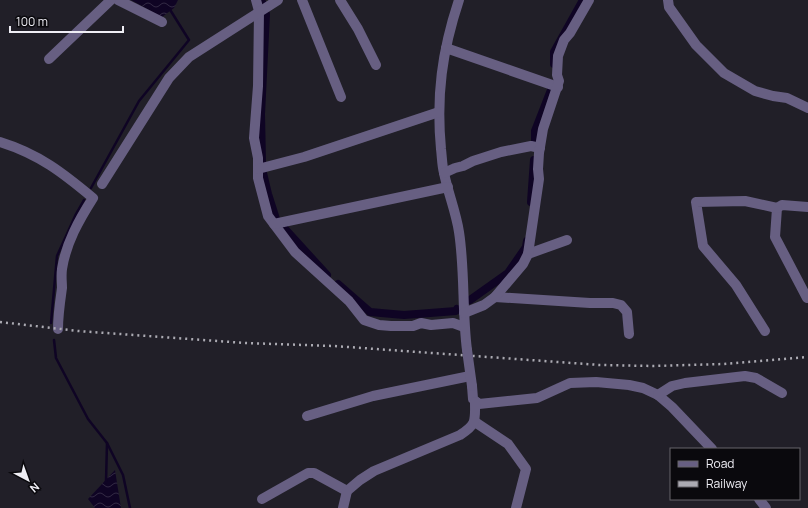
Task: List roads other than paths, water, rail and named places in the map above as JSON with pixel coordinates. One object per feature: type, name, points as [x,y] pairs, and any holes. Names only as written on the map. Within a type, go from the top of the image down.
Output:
[{"type":"street","points":[[49,60],[111,0]]},
{"type":"street","points":[[118,0],[162,22]]},
{"type":"street","points":[[256,0],[259,11],[258,86],[254,138],[258,158],[258,178],[268,216],[295,252],[349,301],[364,320],[379,325],[391,326],[412,326],[421,323],[432,325],[453,323],[464,327]]},
{"type":"street","points":[[102,184],[169,78],[189,57],[278,0]]},
{"type":"street","points":[[302,0],[341,97]]},
{"type":"street","points":[[340,0],[358,28],[376,65]]},
{"type":"street","points":[[343,508],[346,491],[374,470],[460,435],[469,430],[475,422],[475,402],[473,399],[464,327],[464,282],[459,231],[444,173],[439,112],[442,70],[452,22],[459,0]]},
{"type":"street","points":[[464,313],[484,305],[495,297],[520,269],[528,254],[539,179],[538,170],[543,129],[558,88],[558,56],[564,40],[589,0]]},
{"type":"street","points":[[668,0],[669,7],[696,44],[724,73],[755,91],[787,98],[808,108]]},
{"type":"street","points":[[446,48],[558,88]]},
{"type":"street","points":[[258,169],[304,157],[439,112]]},
{"type":"street","points":[[0,142],[29,152],[70,179],[93,198],[80,218],[71,238],[62,269],[62,288],[58,313],[58,329]]},
{"type":"street","points":[[444,173],[473,161],[501,152],[531,146],[540,148]]},
{"type":"street","points":[[274,224],[448,187]]},
{"type":"street","points":[[766,331],[736,285],[704,246],[696,202],[745,201],[777,208],[782,205],[808,207]]},
{"type":"street","points":[[777,208],[774,237],[807,298]]},
{"type":"street","points":[[528,254],[567,240]]},
{"type":"street","points":[[495,297],[613,303],[621,305],[627,312],[629,334]]},
{"type":"street","points":[[658,395],[672,386],[745,376],[756,378],[782,393]]},
{"type":"street","points":[[307,416],[373,396],[471,381]]},
{"type":"street","points":[[475,402],[479,404],[537,398],[570,383],[596,382],[629,385],[643,388],[658,395],[672,407],[711,448]]},
{"type":"street","points":[[475,422],[508,444],[526,469],[516,508]]},
{"type":"street","points":[[262,499],[308,473],[314,473],[346,491]]},
{"type":"street","points":[[760,500],[766,508]]},
{"type":"water","points":[[131,0],[178,0],[174,8],[162,17]]},
{"type":"water","points":[[115,470],[121,508],[95,508],[88,499]]},
{"type":"waterway","points":[[554,64],[554,52],[583,0]]},
{"type":"waterway","points":[[91,188],[139,101],[189,40],[169,8]]},
{"type":"waterway","points":[[262,163],[261,114],[266,14]]},
{"type":"waterway","points":[[535,140],[535,131],[551,90]]},
{"type":"waterway","points":[[531,202],[534,160]]},
{"type":"waterway","points":[[263,173],[276,219]]},
{"type":"waterway","points":[[51,323],[57,256],[84,200]]},
{"type":"waterway","points":[[285,229],[327,275]]},
{"type":"waterway","points":[[470,300],[508,273],[526,247],[527,241]]},
{"type":"waterway","points":[[338,284],[370,312],[404,315],[456,311],[457,309]]},
{"type":"waterway","points":[[54,340],[56,358],[88,419],[107,443],[106,482]]},
{"type":"waterway","points":[[107,443],[123,475],[130,508]]},
{"type":"railway","points":[[0,322],[78,331],[245,343],[334,346],[600,365],[653,366],[724,364],[808,357]]}]
